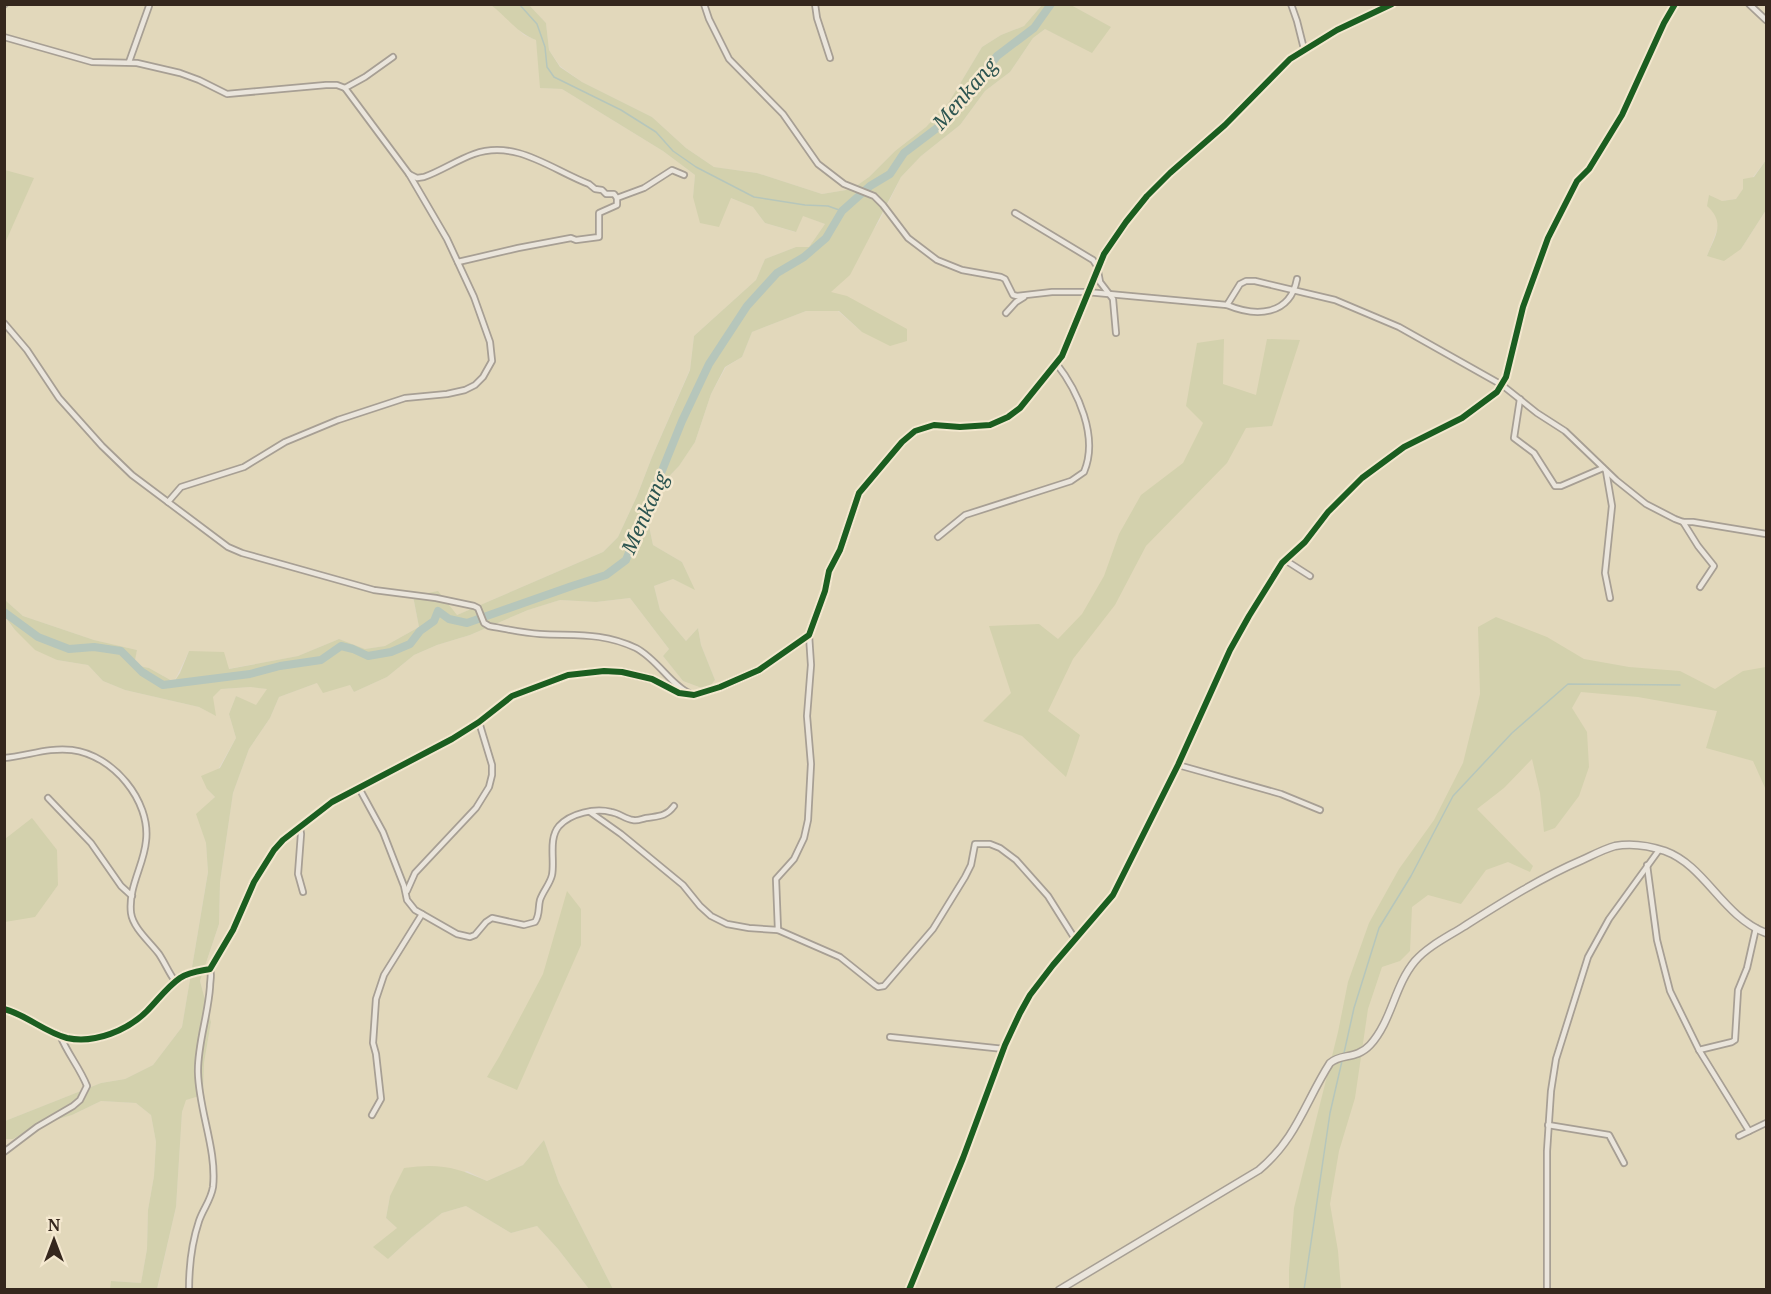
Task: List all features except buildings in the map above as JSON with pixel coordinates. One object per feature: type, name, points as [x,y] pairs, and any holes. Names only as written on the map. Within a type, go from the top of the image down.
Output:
[{"type":"street","points":[[704,4],[724,51],[783,114],[818,164],[844,184],[874,196],[908,238],[937,260],[962,270],[1001,277],[1005,279],[1013,295],[1087,292],[1227,305],[1248,312],[1265,312],[1275,309],[1295,291],[1297,279]]},
{"type":"street","points":[[815,4],[817,18],[830,58]]},
{"type":"street","points":[[1291,4],[1304,49]]},
{"type":"street","points":[[778,930],[776,879],[794,859],[804,838],[808,820],[811,764],[807,716],[812,665],[809,635],[819,610],[829,571],[840,550],[859,493],[902,441],[915,431],[934,425],[980,426],[1000,421],[1020,408],[1067,346],[1097,266],[1125,222],[1158,185],[1239,112],[1285,63],[1337,30],[1392,4]]},
{"type":"street","points":[[909,1290],[1011,1030],[1030,995],[1113,895],[1178,765],[1240,631],[1285,560],[1305,542],[1341,498],[1377,465],[1404,447],[1469,414],[1492,398],[1502,385],[1530,284],[1548,238],[1577,180],[1590,170],[1622,115],[1675,4]]},
{"type":"street","points":[[1749,4],[1767,20]]},
{"type":"street","points":[[129,63],[149,6]]},
{"type":"street","points":[[4,36],[96,63],[150,65],[189,76],[223,93],[232,95],[298,87],[337,85],[345,88],[409,174],[458,262],[474,297],[492,351],[492,361],[479,381],[465,390],[405,398],[338,420],[285,442],[244,467],[181,487],[168,502]]},
{"type":"street","points":[[345,88],[393,57]]},
{"type":"street","points":[[409,174],[417,178],[424,177],[476,153],[513,151],[539,160],[589,183],[606,194],[614,194],[617,198]]},
{"type":"street","points":[[617,198],[644,188],[672,171],[684,175]]},
{"type":"street","points":[[458,262],[571,238],[576,240],[599,237],[598,214],[616,205],[617,198]]},
{"type":"street","points":[[1015,213],[1087,256],[1097,266],[1100,282],[1112,295],[1116,333]]},
{"type":"street","points":[[1227,305],[1240,284],[1249,280],[1335,300],[1369,313],[1399,327],[1502,385],[1565,431],[1647,504],[1683,522],[1767,534]]},
{"type":"street","points":[[1006,313],[1016,302],[1026,296]]},
{"type":"street","points":[[4,323],[77,421],[123,467],[228,547],[242,553],[374,590],[436,597],[474,606],[478,608],[484,623],[489,626],[532,633],[594,635],[623,643],[643,653],[681,688],[694,695]]},
{"type":"street","points":[[938,537],[965,514],[1071,481],[1082,474],[1087,465],[1086,419],[1082,407],[1056,363]]},
{"type":"street","points":[[1520,399],[1514,438],[1534,453],[1554,486],[1561,486],[1605,469]]},
{"type":"street","points":[[1605,469],[1612,506],[1605,573],[1610,598]]},
{"type":"street","points":[[1683,522],[1714,566],[1700,587]]},
{"type":"street","points":[[1285,560],[1310,576]]},
{"type":"street","points":[[189,1290],[189,1274],[197,1227],[211,1195],[213,1184],[211,1155],[200,1098],[198,1073],[208,1010],[210,969],[233,930],[254,882],[274,850],[332,802],[452,739],[479,722],[512,696],[546,682],[585,672],[629,673],[652,679],[679,693],[694,695],[710,691],[759,670],[809,635]]},
{"type":"street","points":[[406,893],[415,873],[476,808],[489,787],[492,765],[479,722]]},
{"type":"street","points":[[4,758],[53,749],[74,750],[97,758],[123,780],[139,801],[145,813],[146,823],[144,853],[135,878],[131,913],[136,924],[176,981]]},
{"type":"street","points":[[1178,765],[1281,794],[1320,810]]},
{"type":"street","points":[[359,788],[383,832],[409,902],[422,914],[457,934],[470,937],[492,918],[524,925],[533,924],[537,920],[540,900],[552,874],[552,856],[557,829],[563,823],[576,815],[590,812],[612,812],[630,820],[658,817],[669,813],[674,806]]},
{"type":"street","points":[[48,798],[91,843],[121,886],[132,896]]},
{"type":"street","points":[[590,812],[629,840],[683,885],[711,916],[727,924],[778,930],[829,951],[850,964],[878,987],[884,986],[933,929],[971,865],[975,844],[982,843],[1000,848],[1016,860],[1048,896],[1075,939]]},
{"type":"street","points":[[300,828],[298,878],[303,892]]},
{"type":"street","points":[[1059,1290],[1265,1166],[1298,1125],[1330,1064],[1336,1059],[1356,1055],[1369,1046],[1388,1017],[1407,971],[1421,955],[1540,880],[1604,850],[1626,845],[1659,850],[1687,864],[1731,910],[1767,933]]},
{"type":"street","points":[[1547,1290],[1548,1125],[1552,1074],[1585,963],[1609,919],[1659,850]]},
{"type":"street","points":[[1647,865],[1657,940],[1663,967],[1680,1014],[1699,1050],[1749,1131]]},
{"type":"street","points":[[372,1115],[381,1099],[373,1043],[376,999],[384,975],[422,914]]},
{"type":"street","points":[[1699,1050],[1735,1040],[1738,990],[1747,968],[1756,928]]},
{"type":"street","points":[[4,1009],[68,1038],[113,1034],[140,1017],[176,981],[190,973],[210,969]]},
{"type":"street","points":[[4,1152],[37,1127],[73,1106],[80,1100],[87,1086],[59,1035]]},
{"type":"street","points":[[890,1037],[1004,1049]]},
{"type":"street","points":[[1739,1136],[1767,1123]]},
{"type":"street","points":[[1548,1125],[1609,1135],[1624,1163]]},
{"type":"shaded area","points":[[5,5],[491,5],[524,35],[536,40],[541,88],[562,89],[663,151],[695,175],[693,197],[731,198],[753,207],[765,223],[795,232],[802,215],[825,224],[809,247],[796,247],[765,259],[756,280],[694,336],[690,369],[637,496],[618,537],[603,552],[457,615],[413,597],[419,627],[385,646],[365,649],[339,639],[298,656],[228,669],[189,651],[174,682],[149,668],[133,665],[137,650],[94,640],[23,616],[5,600]]},
{"type":"shaded area","points":[[491,5],[529,5],[546,23],[549,50],[560,67],[582,82],[652,117],[686,148],[714,167],[757,173],[822,194],[852,189],[869,177],[895,151],[926,127],[949,102],[982,47],[1001,35],[1024,26],[1042,5],[1071,5],[1111,27],[1092,53],[1045,29],[1033,38],[1010,72],[985,91],[960,125],[921,156],[901,177],[850,275],[831,292],[847,296],[907,329],[907,341],[890,346],[862,332],[839,311],[806,311],[752,332],[742,357],[725,367],[711,394],[695,442],[679,466],[654,492],[646,512],[653,545],[682,562],[695,590],[673,579],[654,586],[660,610],[686,641],[698,628],[701,645],[715,680],[707,690],[683,681],[663,656],[669,649],[630,598],[596,602],[560,600],[528,610],[470,635],[414,655],[387,677],[354,692],[350,685],[323,693],[317,683],[279,697],[270,718],[249,749],[233,793],[220,882],[219,924],[200,981],[211,1022],[204,1063],[203,1095],[186,1100],[182,1112],[176,1207],[157,1289],[110,1289],[111,1281],[141,1283],[147,1249],[148,1210],[154,1176],[156,1142],[151,1115],[136,1103],[101,1101],[72,1115],[41,1124],[13,1139],[5,1139],[5,1121],[101,1083],[125,1079],[153,1065],[182,1027],[208,872],[206,843],[196,814],[215,797],[207,789],[201,776],[220,768],[236,738],[229,714],[236,696],[256,705],[267,689],[251,687],[221,689],[213,697],[216,716],[199,707],[125,690],[103,681],[88,665],[57,660],[35,650],[5,617],[5,600],[23,616],[94,640],[137,650],[134,665],[149,668],[174,682],[189,651],[224,652],[229,669],[298,656],[339,639],[365,649],[385,646],[419,627],[413,596],[438,591],[457,615],[603,552],[618,537],[637,496],[690,370],[694,336],[756,280],[765,259],[796,247],[809,247],[825,224],[803,216],[796,232],[765,223],[753,207],[731,198],[719,227],[700,223],[693,197],[695,175],[663,151],[562,89],[540,88],[536,40],[517,29]]},
{"type":"shaded area","points":[[529,5],[1042,5],[1024,26],[1001,35],[982,47],[949,102],[926,127],[895,151],[869,177],[852,189],[822,194],[757,173],[714,167],[686,148],[652,117],[582,82],[560,66],[549,50],[546,23]]},
{"type":"shaded area","points":[[1071,5],[1766,5],[1766,160],[1736,199],[1722,201],[1716,214],[1719,225],[1707,256],[1741,249],[1766,210],[1766,1289],[613,1289],[559,1183],[544,1140],[523,1165],[487,1181],[467,1171],[390,1196],[386,1218],[397,1228],[388,1259],[442,1213],[466,1206],[511,1233],[537,1226],[589,1289],[157,1290],[176,1207],[182,1112],[185,1100],[203,1095],[204,1063],[211,1022],[200,981],[219,924],[220,882],[233,793],[249,749],[270,718],[279,697],[317,683],[350,685],[354,692],[387,677],[414,655],[470,635],[528,610],[560,600],[596,602],[630,598],[669,649],[663,656],[683,681],[707,690],[715,680],[701,645],[698,628],[686,641],[660,610],[654,586],[673,579],[694,589],[682,562],[653,545],[646,512],[654,492],[679,466],[695,442],[711,394],[726,367],[742,357],[752,332],[806,311],[838,311],[862,332],[830,292],[880,220],[901,177],[921,156],[960,125],[985,91],[1010,72],[1033,38],[1045,29],[1092,52],[1110,27]]},
{"type":"shaded area","points":[[1766,160],[1766,210],[1741,249],[1724,261],[1707,256],[1717,230],[1716,218],[1707,206],[1709,195],[1722,201],[1736,199],[1743,189],[1743,179],[1754,177]]},
{"type":"shaded area","points":[[4,170],[34,178],[5,243]]},
{"type":"shaded area","points":[[1224,339],[1223,384],[1256,395],[1267,339],[1300,340],[1272,426],[1246,428],[1227,463],[1146,546],[1115,605],[1073,659],[1048,711],[1080,735],[1066,777],[1022,736],[983,721],[1011,693],[989,626],[1039,624],[1058,639],[1082,614],[1104,576],[1119,534],[1141,495],[1183,463],[1203,423],[1186,406],[1197,343]]},
{"type":"shaded area","points":[[4,617],[15,630],[57,660],[88,665],[103,681],[125,690],[199,707],[215,715],[212,697],[221,689],[251,687],[268,689],[256,706],[236,696],[229,714],[236,738],[207,789],[215,797],[197,814],[206,843],[208,871],[182,1027],[153,1065],[125,1079],[101,1083],[5,1121]]},
{"type":"shaded area","points":[[1496,617],[1547,637],[1584,659],[1629,667],[1680,671],[1715,689],[1743,671],[1766,667],[1766,790],[1753,761],[1706,748],[1717,711],[1638,697],[1581,692],[1572,708],[1587,732],[1589,767],[1579,796],[1555,828],[1544,832],[1540,793],[1532,759],[1504,788],[1477,809],[1533,866],[1530,872],[1508,862],[1486,870],[1461,904],[1428,895],[1412,907],[1410,951],[1400,961],[1382,967],[1368,1009],[1355,1098],[1339,1151],[1330,1204],[1338,1251],[1341,1289],[1289,1290],[1294,1208],[1338,1032],[1348,982],[1369,923],[1399,869],[1434,820],[1463,763],[1480,694],[1478,627]]},
{"type":"shaded area","points":[[32,818],[57,850],[58,885],[35,917],[5,922],[5,839]]},
{"type":"shaded area","points":[[567,891],[581,909],[581,945],[517,1090],[487,1077],[543,974]]},
{"type":"shaded area","points":[[101,1101],[136,1103],[151,1115],[156,1142],[154,1176],[148,1210],[147,1249],[141,1283],[112,1281],[110,1289],[5,1289],[4,1139],[13,1139],[41,1124],[72,1115]]},
{"type":"shaded area","points":[[544,1140],[559,1183],[613,1289],[589,1289],[537,1226],[511,1233],[466,1206],[442,1213],[388,1259],[373,1247],[397,1228],[386,1218],[390,1196],[404,1168],[447,1167],[487,1181],[523,1165]]},
{"type":"waterway","points":[[519,4],[537,24],[545,47],[547,67],[554,77],[621,110],[656,132],[673,151],[696,167],[754,197],[828,206],[842,211]]},
{"type":"waterway","name":"Menkang","points":[[4,612],[38,637],[69,649],[94,647],[121,651],[142,672],[163,685],[250,674],[280,666],[321,660],[341,646],[368,656],[391,652],[410,644],[420,631],[434,621],[438,611],[449,619],[467,623],[606,575],[626,560],[682,421],[709,364],[747,306],[777,273],[804,257],[826,238],[842,211],[870,186],[890,174],[904,153],[941,125],[961,104],[997,56],[1034,28],[1051,4]]},
{"type":"waterway","points":[[1344,1053],[1354,1008],[1379,928],[1411,876],[1453,796],[1512,733],[1568,684],[1680,685]]},
{"type":"waterway","points":[[1304,1290],[1330,1113],[1342,1061]]},
{"type":"cycle path","points":[[4,1009],[67,1038],[100,1037],[130,1024],[147,1011],[180,978],[210,969],[233,930],[254,882],[283,840],[332,802],[452,739],[479,722],[512,696],[568,675],[604,671],[622,672],[652,679],[679,693],[694,695],[720,687],[759,670],[809,635],[825,591],[829,571],[840,550],[859,493],[902,442],[915,431],[934,425],[960,427],[990,425],[1008,417],[1020,408],[1062,356],[1104,254],[1147,196],[1225,125],[1290,59],[1337,30],[1392,4]]},
{"type":"cycle path","points":[[909,1290],[963,1158],[1005,1045],[1020,1013],[1030,995],[1053,965],[1113,895],[1178,765],[1230,650],[1249,616],[1282,563],[1305,542],[1328,512],[1362,478],[1404,447],[1462,418],[1497,392],[1506,377],[1523,307],[1548,238],[1577,181],[1589,169],[1622,115],[1675,4]]}]
